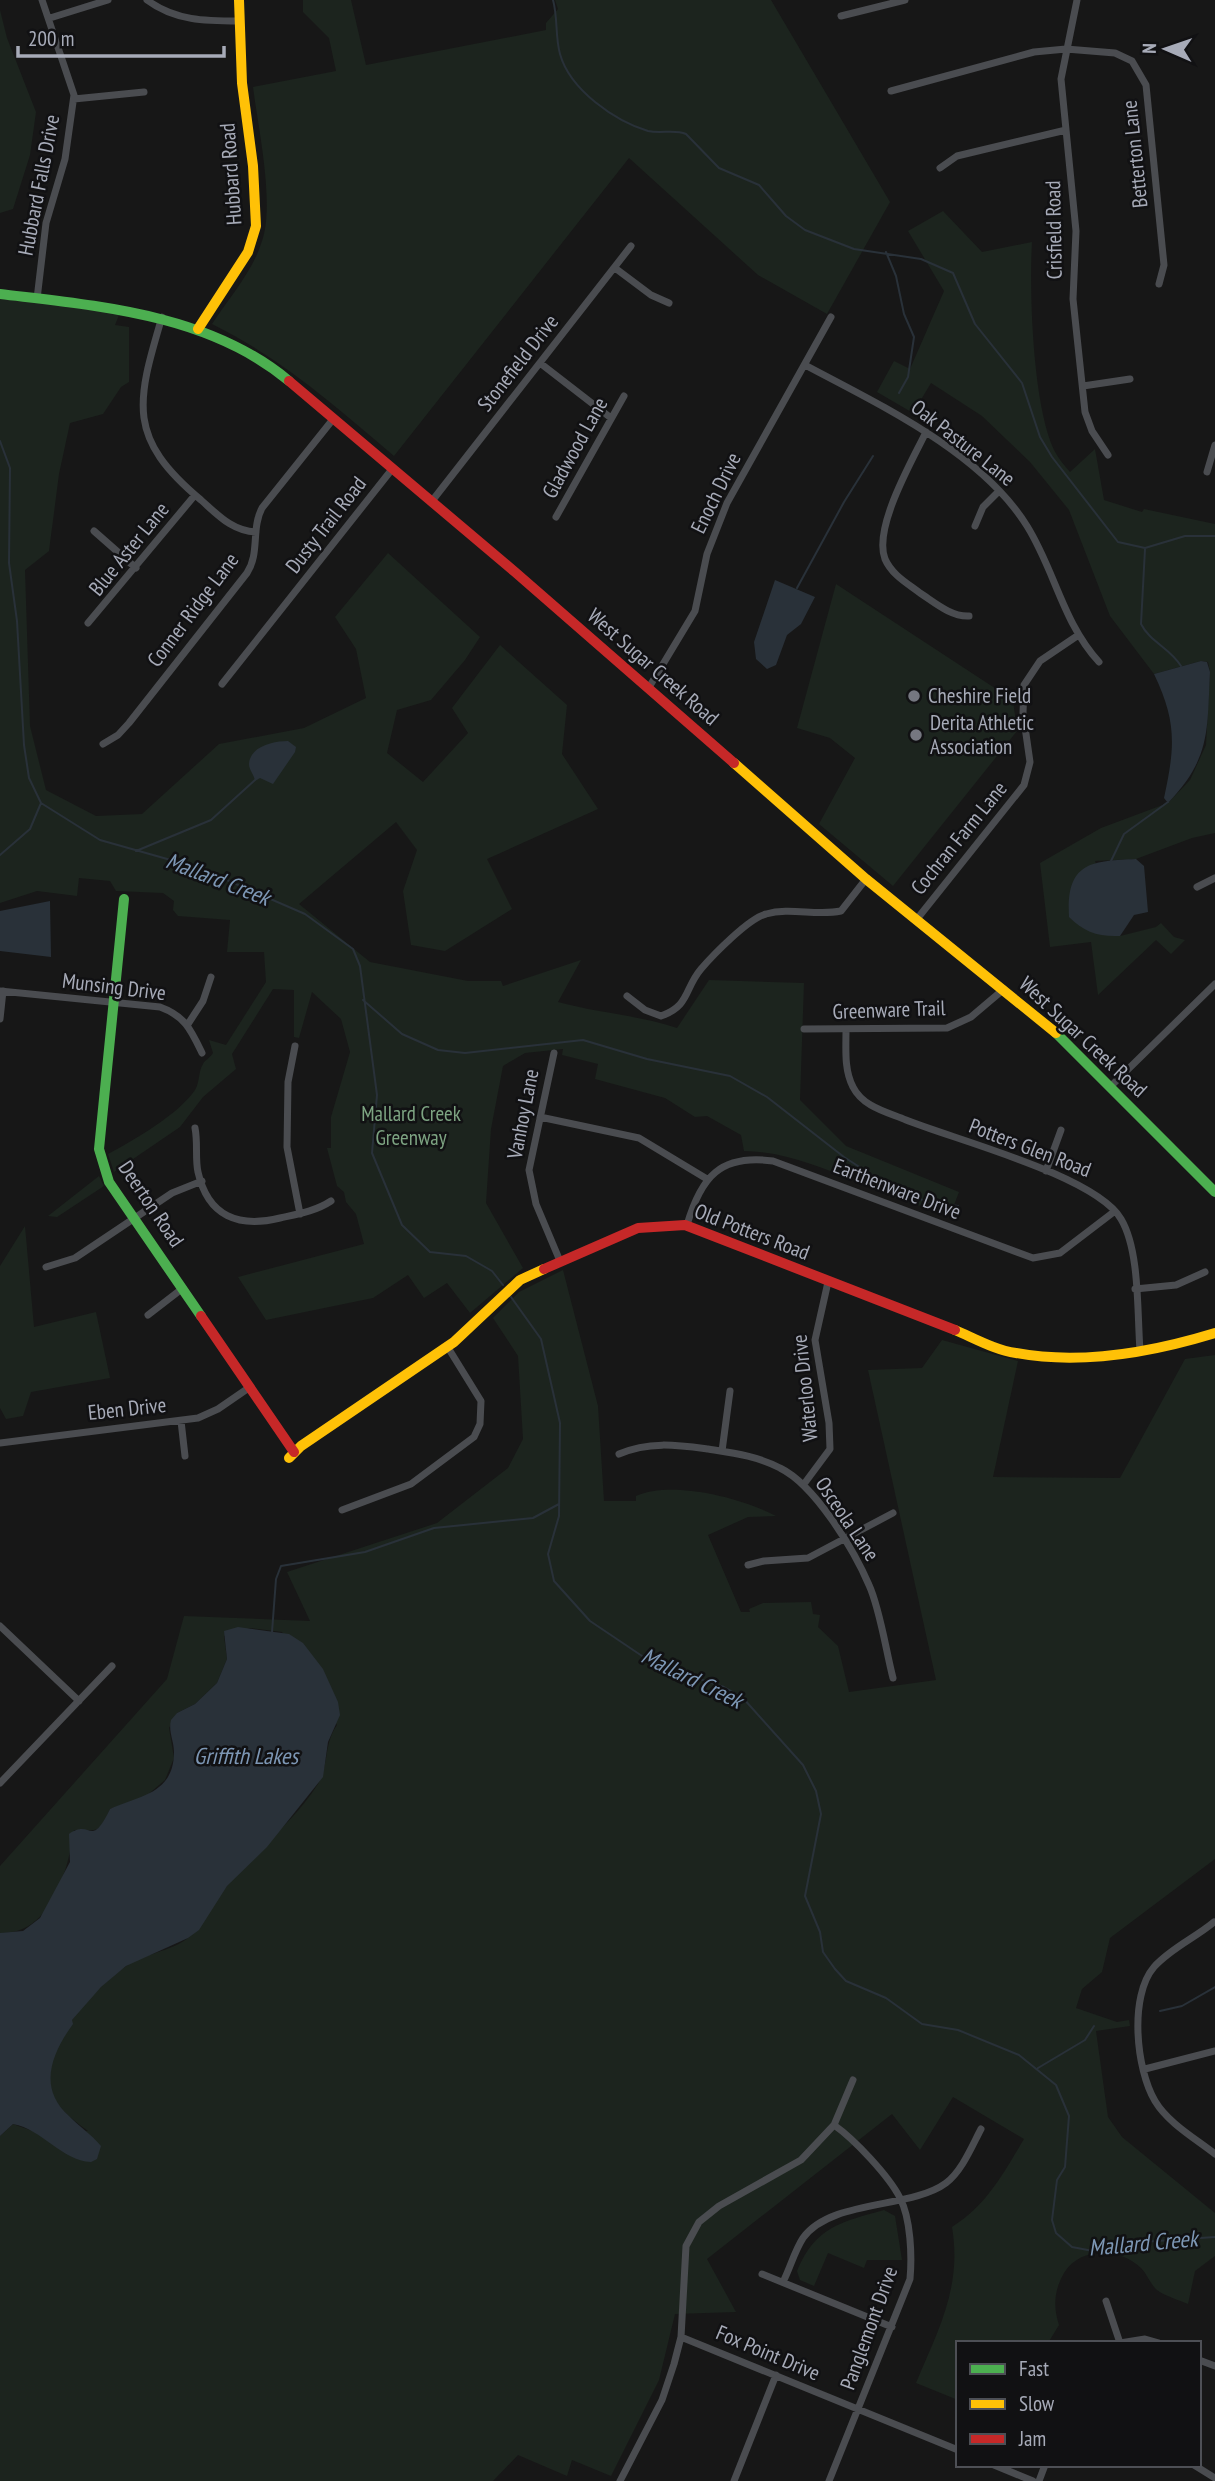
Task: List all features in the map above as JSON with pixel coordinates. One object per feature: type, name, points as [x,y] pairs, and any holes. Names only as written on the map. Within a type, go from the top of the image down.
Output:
[{"type":"main road","name":"Hubbard Road","points":[[198,329],[247,252],[256,226],[253,166],[242,83],[239,0]]},
{"type":"main road","name":"West Sugar Creek Road","points":[[0,294],[162,317],[198,329],[265,363],[432,501],[866,879],[1045,1022],[1214,1189]]},
{"type":"main road","name":"Deerton Road","points":[[124,899],[111,1002],[99,1149],[109,1182],[184,1287],[292,1455]]},
{"type":"main road","name":"Old Potters Road","points":[[292,1455],[447,1346],[506,1289],[560,1261],[638,1228],[673,1223],[688,1225],[1013,1353],[1049,1356],[1140,1350],[1172,1346],[1215,1333]]},
{"type":"street","name":"Hubbard Falls Drive","points":[[37,299],[46,223],[65,159],[74,99],[71,82],[42,0]]},
{"type":"street","points":[[50,18],[108,0]]},
{"type":"street","points":[[147,0],[175,15],[199,21],[239,21]]},
{"type":"street","points":[[841,16],[905,0]]},
{"type":"street","name":"Crisfield Road","points":[[1077,0],[1061,79],[1076,231],[1073,299],[1088,420],[1108,456]]},
{"type":"street","name":"Betterton Lane","points":[[891,91],[1034,52],[1066,49],[1115,53],[1132,61],[1146,85],[1164,265],[1159,284]]},
{"type":"street","points":[[74,99],[144,92]]},
{"type":"street","points":[[940,168],[957,156],[1066,130]]},
{"type":"street","name":"Stonefield Drive","points":[[432,501],[631,246]]},
{"type":"street","points":[[615,268],[651,295],[669,303]]},
{"type":"street","points":[[162,317],[144,387],[144,426],[160,461],[195,495],[237,529],[256,531]]},
{"type":"street","name":"Enoch Drive","points":[[648,689],[695,611],[707,554],[727,503],[831,317]]},
{"type":"street","points":[[540,363],[611,418]]},
{"type":"street","name":"Oak Pasture Lane","points":[[805,365],[926,432],[999,491],[1026,525],[1042,552],[1077,636],[1099,662]]},
{"type":"street","points":[[1083,386],[1130,379]]},
{"type":"street","name":"Gladwood Lane","points":[[556,517],[624,396]]},
{"type":"street","name":"Conner Ridge Lane","points":[[103,744],[118,735],[129,723],[247,573],[255,555],[256,531],[262,508],[334,418]]},
{"type":"street","points":[[926,432],[885,526],[882,546],[885,558],[901,579],[954,614],[968,616]]},
{"type":"street","points":[[1207,472],[1215,445]]},
{"type":"street","name":"Dusty Trail Road","points":[[222,684],[393,468]]},
{"type":"street","points":[[975,526],[983,507],[999,491]]},
{"type":"street","name":"Blue Aster Lane","points":[[88,623],[195,495]]},
{"type":"street","points":[[94,531],[136,568]]},
{"type":"street","name":"Cochran Farm Lane","points":[[917,919],[1024,785],[1031,762],[1023,713],[1024,685],[1040,661],[1077,636]]},
{"type":"street","points":[[1197,887],[1215,878]]},
{"type":"street","points":[[627,996],[645,1010],[661,1016],[674,1011],[688,997],[699,971],[755,919],[766,914],[823,915],[841,911],[866,879]]},
{"type":"street","points":[[188,1024],[203,1001],[211,977]]},
{"type":"street","points":[[1111,1086],[1215,984]]},
{"type":"street","name":"Greenware Trail","points":[[804,1029],[947,1028],[971,1017],[1004,989]]},
{"type":"street","points":[[0,1019],[1,991]]},
{"type":"street","name":"Munsing Drive","points":[[1,991],[160,1007],[173,1012],[188,1024],[202,1053]]},
{"type":"street","name":"Potters Glen Road","points":[[846,1030],[848,1074],[852,1086],[867,1102],[1087,1187],[1115,1211],[1128,1236],[1140,1350]]},
{"type":"street","points":[[295,1046],[288,1082],[288,1161],[300,1214]]},
{"type":"street","name":"Vanhoy Lane","points":[[554,1053],[529,1170],[531,1184],[560,1261]]},
{"type":"street","points":[[540,1117],[639,1138],[707,1180],[694,1202],[688,1225]]},
{"type":"street","points":[[195,1128],[202,1181],[216,1207],[238,1222],[256,1223],[300,1214],[331,1201]]},
{"type":"street","points":[[1046,1171],[1061,1130]]},
{"type":"street","name":"Earthenware Drive","points":[[707,1180],[729,1164],[750,1158],[773,1161],[1033,1258],[1060,1253],[1115,1211]]},
{"type":"street","points":[[46,1267],[75,1258],[172,1193],[202,1181]]},
{"type":"street","points":[[1135,1290],[1176,1285],[1205,1272]]},
{"type":"street","name":"Waterloo Drive","points":[[804,1484],[830,1449],[829,1423],[815,1340],[828,1282]]},
{"type":"street","points":[[148,1315],[184,1287]]},
{"type":"street","points":[[342,1510],[411,1484],[474,1437],[480,1424],[481,1401],[447,1346]]},
{"type":"street","name":"Eben Drive","points":[[0,1443],[181,1421],[211,1413],[250,1387]]},
{"type":"street","points":[[722,1451],[730,1391]]},
{"type":"street","points":[[181,1421],[185,1456]]},
{"type":"street","name":"Osceola Lane","points":[[619,1454],[634,1448],[659,1444],[722,1451],[763,1460],[804,1484],[870,1585],[892,1678]]},
{"type":"street","points":[[748,1565],[764,1560],[808,1558],[892,1513]]},
{"type":"street","points":[[0,1638],[3,1629],[79,1701]]},
{"type":"street","points":[[0,1783],[113,1666]]},
{"type":"street","points":[[1214,1922],[1159,1962],[1143,1985],[1137,2019],[1145,2069],[1151,2092],[1160,2108],[1215,2154]]},
{"type":"street","points":[[1145,2069],[1215,2051]]},
{"type":"street","points":[[620,2481],[662,2400],[681,2337],[686,2246],[699,2222],[719,2206],[801,2160],[834,2125],[853,2080]]},
{"type":"street","name":"Panglemont Drive","points":[[829,2481],[910,2279],[912,2253],[901,2199],[852,2137],[834,2125]]},
{"type":"street","points":[[783,2282],[803,2238],[815,2227],[848,2212],[930,2192],[948,2182],[981,2129]]},
{"type":"street","points":[[762,2274],[892,2327]]},
{"type":"street","points":[[1105,2301],[1119,2341]]},
{"type":"street","name":"Fox Point Drive","points":[[681,2337],[956,2450]]},
{"type":"street","points":[[1132,2341],[1152,2341]]},
{"type":"street","points":[[734,2481],[776,2375]]},
{"type":"street","points":[[999,2467],[1033,2481]]},
{"type":"street","points":[[1197,2467],[1215,2479]]},
{"type":"green space","points":[[303,0],[351,0],[366,65],[546,30],[546,23],[558,9],[555,0],[771,0],[890,202],[827,314],[758,275],[629,158],[394,456],[285,368],[212,324],[253,263],[266,225],[264,165],[253,87],[336,71],[329,38],[303,12]]},
{"type":"green space","points":[[0,10],[7,38],[36,112],[30,155],[13,209],[0,213]]},
{"type":"green space","points":[[943,211],[982,252],[1032,242],[1032,318],[1041,406],[1054,450],[1070,472],[1095,449],[1104,500],[1142,512],[1144,509],[1215,524],[1215,833],[1192,838],[1136,859],[1095,861],[1120,936],[1156,927],[1161,923],[1174,937],[1185,940],[1171,954],[1156,940],[1098,995],[1091,942],[1050,947],[1040,863],[1101,828],[1168,803],[1190,780],[1206,745],[1210,672],[1208,662],[1201,661],[1154,674],[1110,616],[1069,510],[1030,462],[982,416],[931,383],[913,413],[877,392],[894,361],[910,369],[944,291],[908,231]]},
{"type":"green space","name":"Mallard Creek Greenway","points":[[0,294],[121,310],[115,325],[129,327],[129,382],[121,387],[103,414],[70,423],[59,474],[49,551],[25,570],[30,726],[46,790],[96,816],[142,814],[219,744],[304,728],[366,698],[356,649],[335,617],[388,553],[480,637],[465,660],[431,700],[397,710],[387,753],[423,782],[468,733],[452,708],[500,645],[567,705],[562,754],[598,809],[487,859],[512,909],[445,951],[411,945],[403,891],[417,850],[396,822],[299,904],[370,962],[468,981],[501,981],[503,986],[581,960],[558,1002],[677,1028],[709,980],[804,983],[800,1100],[846,1146],[959,1192],[951,1213],[899,1199],[797,1160],[744,1151],[741,1135],[707,1116],[695,1117],[665,1098],[595,1079],[598,1064],[562,1055],[563,1049],[525,1053],[503,1066],[491,1129],[486,1203],[523,1268],[470,1313],[447,1283],[424,1298],[408,1275],[373,1298],[266,1320],[238,1277],[364,1244],[356,1214],[346,1202],[344,1192],[337,1186],[327,1148],[331,1148],[331,1117],[350,1052],[341,1019],[312,992],[299,1038],[294,1037],[294,990],[273,989],[232,1054],[236,1069],[203,1097],[180,1127],[114,1172],[108,1154],[155,1126],[188,1099],[197,1087],[203,1064],[213,1053],[209,1040],[226,1045],[266,982],[264,952],[227,952],[230,920],[178,916],[173,910],[174,901],[163,893],[116,891],[110,881],[79,878],[77,896],[37,891],[0,903]]},
{"type":"green space","name":"Derita Athletic Association","points":[[836,584],[1013,700],[1017,731],[893,886],[819,824],[855,758],[830,738],[797,728]]},
{"type":"green space","points":[[99,1176],[104,1186],[57,1217],[48,1216]]},
{"type":"green space","points":[[25,1226],[34,1327],[96,1312],[110,1378],[31,1392],[23,1416],[6,1419],[0,1408],[0,1266]]},
{"type":"green space","points":[[563,1270],[598,1406],[604,1501],[636,1501],[636,1496],[651,1492],[687,1491],[745,1503],[776,1516],[748,1517],[708,1535],[741,1612],[750,1612],[749,1609],[763,1603],[811,1602],[813,1614],[820,1615],[818,1627],[838,1646],[849,1692],[936,1680],[868,1370],[922,1368],[942,1340],[1018,1361],[993,1477],[1120,1478],[1185,1359],[1215,1355],[1215,1859],[1110,1938],[1102,1972],[1082,1989],[1076,2008],[1117,2022],[1129,2020],[1130,2026],[1096,2031],[1108,2117],[1122,2137],[1215,2213],[1215,2256],[1195,2271],[1188,2304],[1157,2290],[1141,2268],[1132,2261],[1101,2253],[1080,2258],[1071,2264],[1058,2286],[1055,2305],[1059,2325],[1049,2341],[956,2341],[956,2399],[916,2383],[940,2325],[951,2288],[954,2269],[952,2227],[985,2199],[1024,2139],[953,2097],[920,2150],[892,2114],[707,2259],[736,2312],[675,2314],[659,2380],[611,2476],[572,2460],[567,2476],[518,2455],[493,2481],[0,2481],[0,2136],[13,2124],[38,2133],[88,2131],[58,2105],[52,2093],[49,2076],[52,2058],[71,2022],[98,1990],[125,1967],[181,1943],[193,1933],[226,1887],[297,1811],[318,1784],[330,1739],[337,1725],[282,1632],[250,1628],[224,1636],[227,1659],[217,1683],[195,1704],[177,1713],[169,1728],[174,1758],[165,1780],[145,1797],[110,1809],[98,1828],[74,1830],[67,1864],[54,1898],[32,1924],[18,1931],[0,1933],[0,1866],[167,1679],[184,1616],[310,1621],[287,1572],[437,1523],[508,1468],[523,1439],[518,1356],[493,1318],[519,1292]]},
{"type":"green space","points":[[884,2210],[895,2216],[902,2260],[867,2260],[864,2268],[828,2253],[814,2286],[800,2280],[797,2271],[804,2256],[821,2236],[842,2223]]},
{"type":"water","points":[[775,580],[815,597],[801,624],[787,635],[776,665],[767,669],[756,659],[754,642]]},
{"type":"water","points":[[1201,661],[1207,662],[1210,672],[1204,743],[1192,772],[1168,803],[1164,798],[1172,735],[1167,706],[1154,674]]},
{"type":"water","points":[[288,741],[296,747],[295,752],[273,784],[260,778],[255,781],[249,764],[254,753],[270,744]]},
{"type":"water","points":[[1136,859],[1144,866],[1148,912],[1134,915],[1120,936],[1105,936],[1092,932],[1069,917],[1072,885],[1084,868],[1106,861]]},
{"type":"water","points":[[50,901],[51,957],[0,951],[0,911]]},
{"type":"water","name":"Griffith Lakes","points":[[238,1627],[289,1634],[303,1643],[323,1669],[338,1702],[340,1715],[328,1742],[323,1777],[267,1847],[227,1886],[199,1930],[188,1938],[126,1966],[101,1987],[72,2020],[73,2024],[54,2058],[51,2070],[53,2094],[69,2116],[101,2146],[97,2159],[91,2162],[71,2156],[33,2132],[13,2124],[0,2136],[0,1933],[23,1931],[40,1918],[70,1862],[69,1834],[82,1829],[94,1831],[110,1809],[152,1792],[168,1777],[174,1752],[171,1720],[177,1713],[195,1704],[217,1683],[227,1659],[224,1631]]},
{"type":"waterway","points":[[553,0],[558,47],[565,67],[584,92],[608,112],[648,131],[686,134],[719,168],[759,185],[786,216],[805,230],[854,249],[921,259],[953,273],[975,324],[1022,383],[1040,437],[1052,457],[1118,542],[1145,548],[1185,536],[1215,536]]},
{"type":"waterway","points":[[886,252],[896,276],[904,314],[914,337],[908,377],[899,393]]},
{"type":"waterway","name":"Mallard Creek","points":[[0,441],[10,468],[9,563],[17,621],[24,745],[29,778],[41,803],[100,840],[199,868],[305,914],[353,949],[360,966],[377,1095],[372,1153],[402,1225],[430,1252],[466,1256],[492,1271],[503,1285]]},
{"type":"waterway","points":[[797,588],[844,502],[873,456]]},
{"type":"waterway","points":[[1145,549],[1141,624],[1181,666]]},
{"type":"waterway","points":[[136,851],[211,820],[255,780]]},
{"type":"waterway","points":[[1111,861],[1124,834],[1168,802]]},
{"type":"waterway","points":[[0,855],[30,829],[41,803]]},
{"type":"waterway","points":[[363,1000],[402,1034],[438,1050],[465,1053],[583,1040],[647,1059],[730,1076],[767,1097],[844,1157],[892,1188],[930,1203],[958,1206]]},
{"type":"waterway","name":"Mallard Creek","points":[[511,1297],[541,1339],[560,1423],[559,1516],[548,1554],[554,1581],[590,1621],[654,1664],[724,1687],[743,1698],[803,1765],[816,1791],[821,1814],[805,1896],[820,1932],[823,1952],[835,1969],[846,1981],[886,1998],[922,2024],[958,2030],[1019,2055],[1056,2085],[1069,2116],[1065,2167],[1057,2180],[1052,2220],[1056,2233],[1072,2247],[1093,2251],[1128,2243],[1215,2237]]},
{"type":"waterway","points":[[272,1632],[276,1579],[281,1566],[365,1552],[434,1528],[533,1518],[559,1504]]},
{"type":"waterway","points":[[1160,2011],[1182,2006],[1215,1987]]},
{"type":"waterway","points":[[1038,2068],[1085,2040],[1094,2026]]},
{"type":"traffic: fast","points":[[0,294],[114,309],[189,327],[258,359],[289,381]]},
{"type":"traffic: fast","points":[[124,899],[99,1149],[109,1182],[201,1316]]},
{"type":"traffic: fast","points":[[1056,1033],[1215,1192]]},
{"type":"traffic: slow","points":[[198,329],[248,252],[256,226],[253,166],[242,83],[239,0]]},
{"type":"traffic: slow","points":[[734,763],[866,879],[1056,1033]]},
{"type":"traffic: slow","points":[[289,1458],[301,1446],[454,1342],[520,1280],[544,1269]]},
{"type":"traffic: slow","points":[[955,1330],[992,1347],[1065,1358],[1142,1351],[1215,1333]]},
{"type":"traffic: jam","points":[[289,381],[515,572],[734,763]]},
{"type":"traffic: jam","points":[[544,1269],[638,1228],[685,1225],[955,1330]]},
{"type":"traffic: jam","points":[[201,1316],[294,1452]]},
{"type":"place","name":"Cheshire Field","points":[[914,696]]},
{"type":"place","name":"Derita Athletic Association","points":[[916,735]]}]
